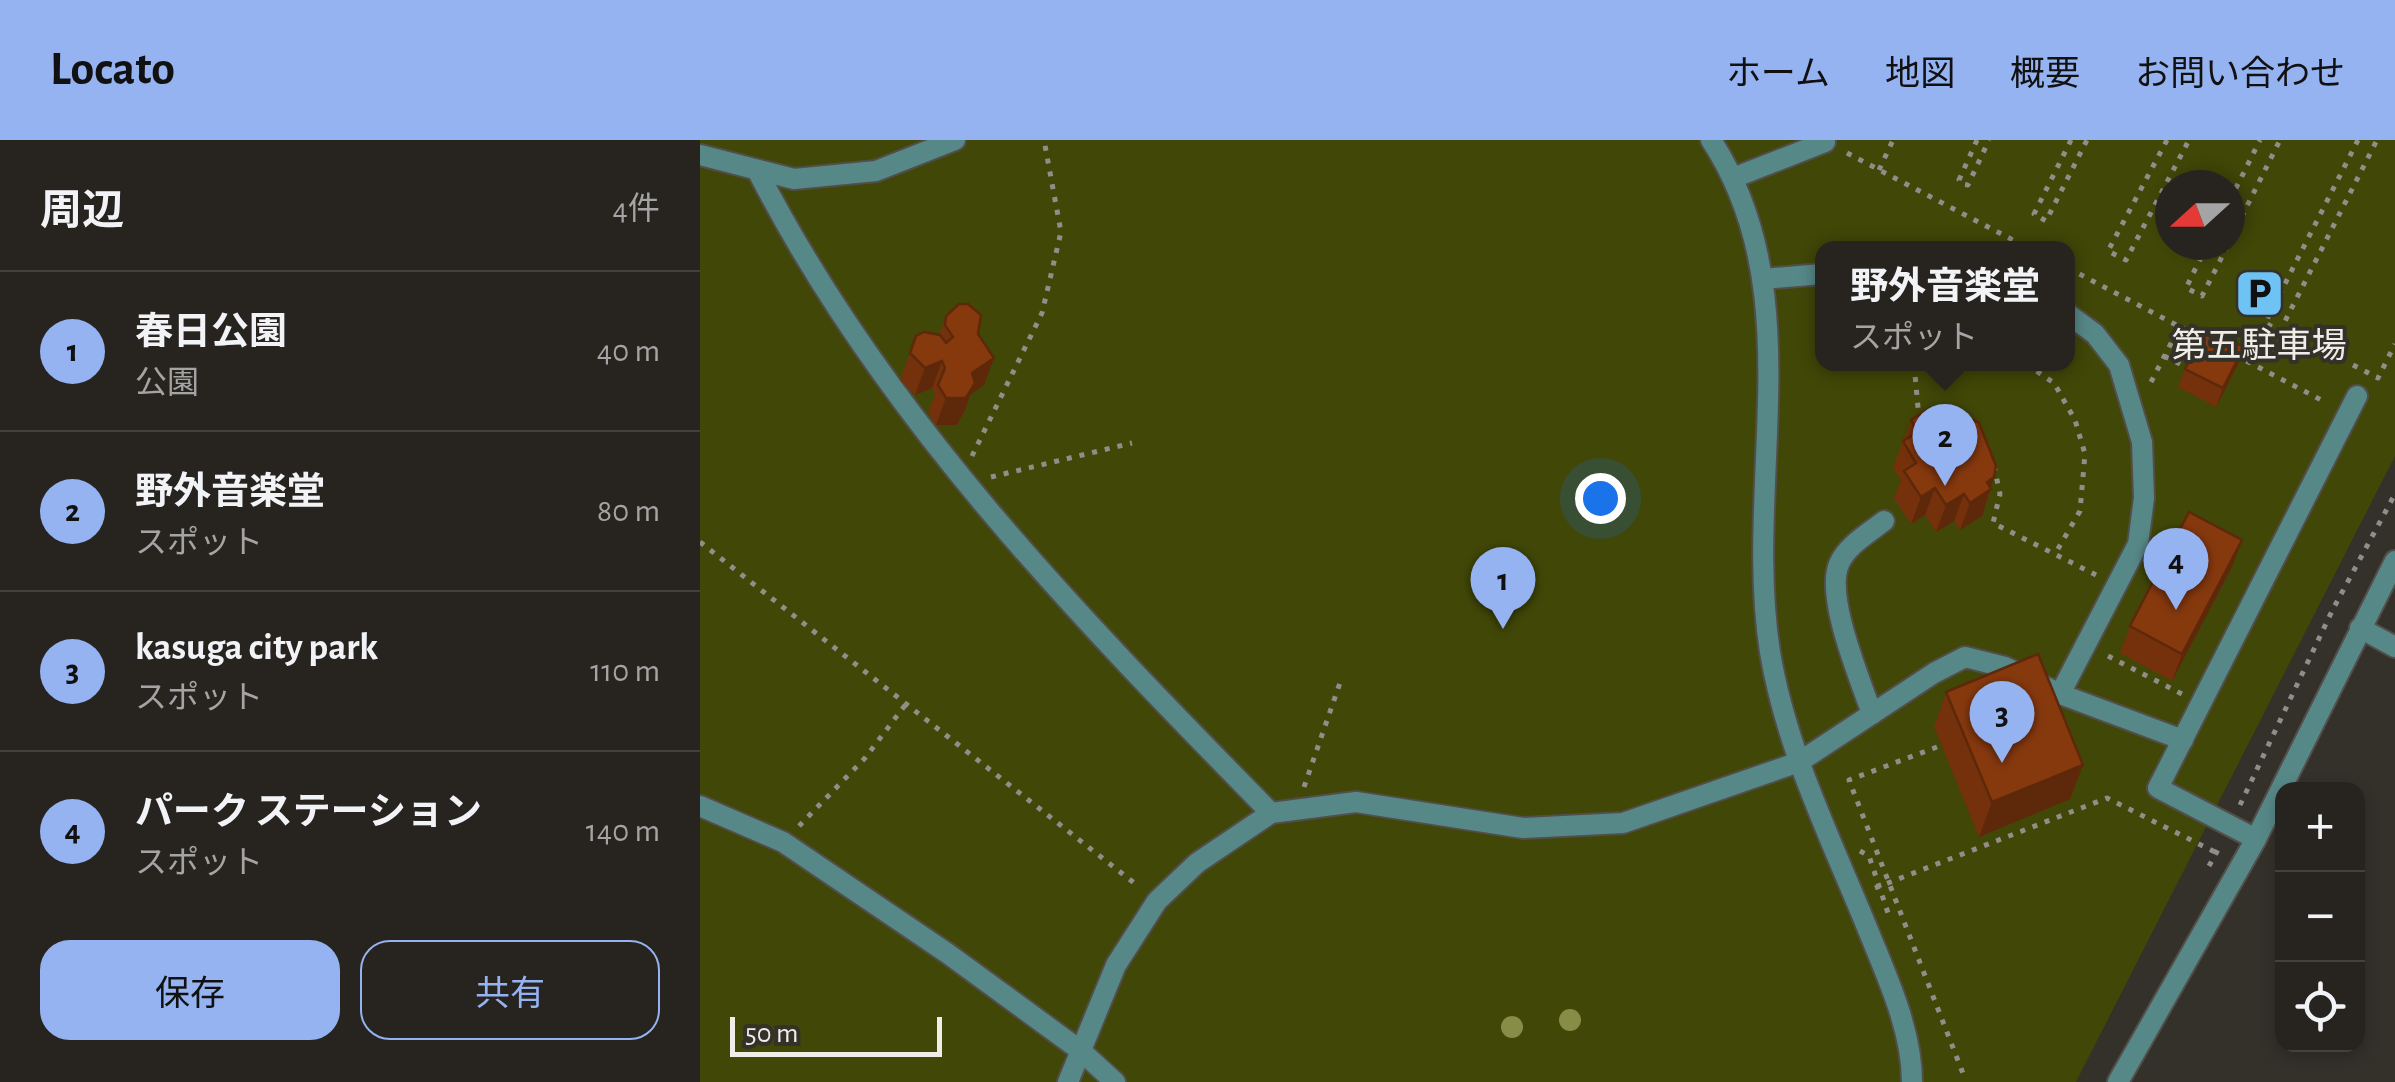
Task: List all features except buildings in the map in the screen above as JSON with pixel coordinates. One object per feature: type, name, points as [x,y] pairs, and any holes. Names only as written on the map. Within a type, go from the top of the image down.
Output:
[{"type":"street","points":[[700,156],[794,179],[876,171],[956,140]]},
{"type":"street","points":[[1711,140],[1733,178],[1763,278],[1768,444],[1764,616],[1778,695],[1800,762],[1898,1004],[1912,1082]]},
{"type":"street","points":[[1733,178],[1825,142]]},
{"type":"street","points":[[758,172],[798,248],[958,474],[1115,654],[1271,813]]},
{"type":"street","points":[[1763,278],[1815,274]]},
{"type":"street","points":[[2060,694],[2138,544],[2144,498],[2142,442],[2119,365],[2095,334],[2075,319]]},
{"type":"street","points":[[2256,840],[2158,788],[2352,405]]},
{"type":"street","points":[[1872,714],[1836,594],[1839,564],[1855,543],[1884,521]]},
{"type":"street","points":[[2118,1082],[2256,840],[2395,561]]},
{"type":"street","points":[[2360,628],[2395,646]]},
{"type":"street","points":[[1068,1082],[1116,965],[1157,902],[1197,863],[1271,813],[1356,802],[1523,828],[1623,823],[1800,762],[1965,657],[2005,666],[2060,694],[2183,740]]},
{"type":"street","points":[[700,806],[783,842],[947,953],[1081,1051],[1115,1082]]},
{"type":"path","points":[[958,474],[977,449],[1042,313],[1061,232],[1044,140]]},
{"type":"path","points":[[1879,170],[1893,140]]},
{"type":"path","points":[[1977,140],[1959,180],[1968,186],[1989,140]]},
{"type":"path","points":[[2071,140],[2034,214],[2046,221],[2087,140]]},
{"type":"path","points":[[2166,140],[2108,251],[2126,260],[2189,140]]},
{"type":"path","points":[[2245,170],[2260,140]]},
{"type":"path","points":[[2245,211],[2280,140]]},
{"type":"path","points":[[2358,140],[2264,324],[2280,332],[2377,140]]},
{"type":"path","points":[[1825,142],[2016,241]]},
{"type":"path","points":[[2200,260],[2186,288],[2202,296],[2220,260]]},
{"type":"path","points":[[2075,272],[2210,342]]},
{"type":"path","points":[[2136,412],[2180,326]]},
{"type":"path","points":[[2353,366],[2378,378],[2395,344]]},
{"type":"path","points":[[2224,350],[2352,405]]},
{"type":"path","points":[[2164,356],[2188,368]]},
{"type":"path","points":[[1915,371],[1918,418],[1936,418]]},
{"type":"path","points":[[2036,371],[2054,383],[2075,420],[2085,454],[2080,511],[2055,554]]},
{"type":"path","points":[[958,474],[992,478],[1132,443]]},
{"type":"path","points":[[1988,456],[2000,494],[1993,523],[2116,586]]},
{"type":"path","points":[[2209,866],[2332,612],[2395,494]]},
{"type":"path","points":[[700,542],[1157,902]]},
{"type":"path","points":[[2087,645],[2185,695]]},
{"type":"path","points":[[1301,810],[1306,773],[1342,677]]},
{"type":"path","points":[[783,842],[865,758],[906,704]]},
{"type":"path","points":[[1936,747],[1850,780],[1964,1076]]},
{"type":"path","points":[[1854,896],[2107,798],[2217,853]]},
{"type":"green space","points":[[700,140],[2395,140],[2395,456],[2076,1082],[700,1082]]},
{"type":"place","name":"第五駐車場","points":[[2259,293]]},
{"type":"place","name":"野外音楽堂","points":[[1945,486]]},
{"type":"place","name":"パーク ステーション","points":[[2176,610]]},
{"type":"place","name":"春日公園","points":[[1503,629]]},
{"type":"place","name":"kasuga city park","points":[[2002,763]]}]
